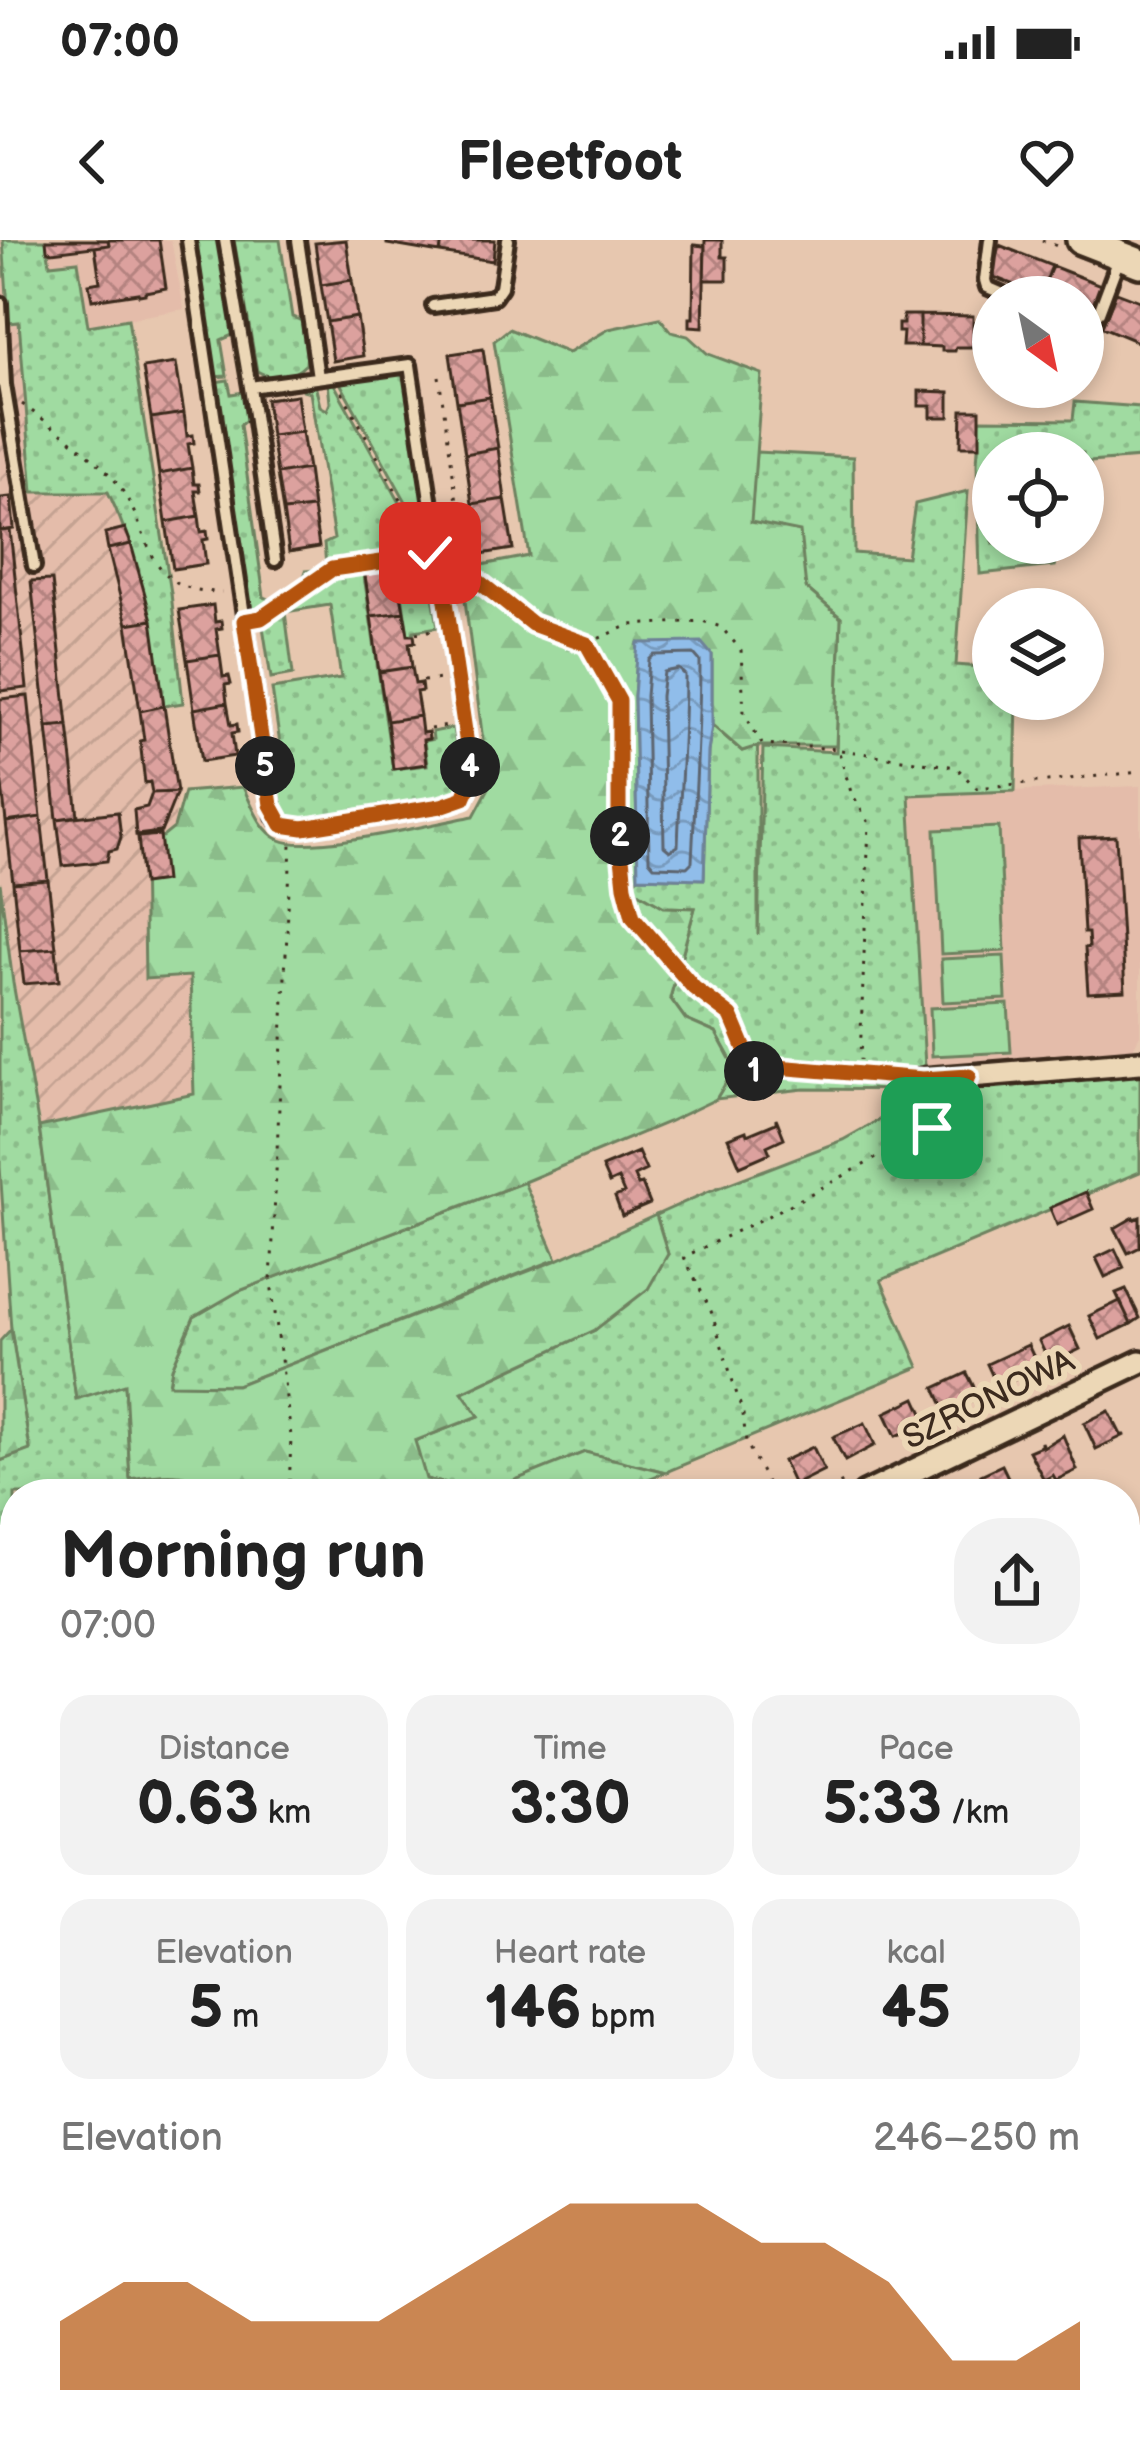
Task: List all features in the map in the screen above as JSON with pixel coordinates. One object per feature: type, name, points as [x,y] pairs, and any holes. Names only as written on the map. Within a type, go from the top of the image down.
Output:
[{"type":"street","points":[[1081,240],[1130,259]]},
{"type":"street","points":[[923,1079],[1140,1062]]},
{"type":"street","name":"SZRONOWA","points":[[896,1479],[1140,1362]]},
{"type":"lane","points":[[188,240],[271,805],[282,825],[303,828],[441,806],[464,798],[472,779],[410,364],[250,387]]},
{"type":"lane","points":[[225,240],[275,560]]},
{"type":"lane","points":[[298,240],[318,377]]},
{"type":"lane","points":[[433,306],[494,298],[501,287],[508,240]]},
{"type":"lane","points":[[986,276],[990,240]]},
{"type":"lane","points":[[1104,303],[1130,259]]},
{"type":"lane","points":[[0,303],[4,385],[34,566]]},
{"type":"lane","points":[[755,1073],[777,1067],[923,1079]]},
{"type":"path","points":[[333,375],[419,533]]},
{"type":"path","points":[[439,376],[467,572]]},
{"type":"path","points":[[4,385],[112,476],[128,498],[164,574],[178,586],[195,591],[230,592]]},
{"type":"path","points":[[244,621],[261,618],[332,569],[431,555]]},
{"type":"path","points":[[404,559],[407,578],[467,572],[532,624],[587,644],[619,701],[619,829],[633,917],[694,988],[731,1016],[755,1073]]},
{"type":"path","points":[[587,644],[630,626],[702,621],[722,627],[741,650],[743,713],[762,743],[956,767],[976,788],[1140,772]]},
{"type":"path","points":[[416,632],[442,629]]},
{"type":"path","points":[[423,681],[449,678]]},
{"type":"path","points":[[430,729],[456,725]]},
{"type":"path","points":[[838,749],[851,792],[868,824],[861,1074]]},
{"type":"path","points":[[282,825],[292,839],[271,1282],[291,1436],[290,1479]]},
{"type":"path","points":[[765,1479],[746,1442],[743,1414],[711,1311],[684,1257],[932,1128],[963,1095],[969,1076]]},
{"type":"shaded area","points":[[0,240],[9,322],[19,321],[125,528],[152,620],[177,796],[145,978],[190,975],[194,1095],[39,1127],[0,883]]},
{"type":"shaded area","points":[[46,240],[171,240],[184,309],[88,326],[78,261],[50,265]]},
{"type":"shaded area","points":[[1140,786],[1140,1035],[1132,1050],[925,1066],[909,795]]},
{"type":"green space","points":[[3,240],[46,240],[50,264],[78,261],[88,326],[128,319],[171,593],[183,703],[164,706],[145,596],[108,492],[33,492],[19,322],[9,323]]},
{"type":"green space","points":[[196,240],[219,240],[235,334],[221,340],[227,376],[213,377]]},
{"type":"green space","points":[[234,240],[280,240],[292,317],[305,322],[308,340],[306,364],[289,375],[257,371]]},
{"type":"green space","points":[[660,318],[671,332],[688,336],[708,354],[762,374],[751,522],[800,532],[806,588],[841,618],[836,746],[758,746],[742,751],[712,725],[712,655],[638,643],[634,696],[638,877],[628,886],[664,907],[695,908],[670,998],[686,1020],[716,1033],[735,1068],[716,1099],[668,1122],[239,1291],[194,1317],[169,1384],[237,1385],[557,1260],[656,1215],[668,1254],[648,1289],[595,1330],[462,1392],[479,1416],[415,1441],[426,1479],[157,1475],[130,1479],[125,1384],[76,1399],[39,1127],[194,1094],[190,976],[145,979],[143,853],[174,828],[184,792],[243,787],[267,830],[295,843],[344,840],[474,816],[489,788],[461,569],[529,556],[494,341],[509,329],[568,353],[609,329]]},
{"type":"green space","points":[[404,373],[430,534],[425,536],[339,381]]},
{"type":"green space","points":[[228,380],[231,394],[244,392],[249,418],[240,425],[264,597],[271,600],[301,585],[306,571],[326,569],[251,618],[214,382]]},
{"type":"green space","points":[[328,382],[333,382],[428,553],[326,565],[324,544],[334,539],[310,392],[302,385],[315,384],[320,406],[327,410]]},
{"type":"green space","points":[[1140,407],[1140,458],[1104,461],[1104,432],[979,432],[980,419],[1073,420],[1074,408]]},
{"type":"green space","points":[[756,452],[853,457],[854,553],[907,557],[915,504],[968,491],[956,665],[972,666],[972,720],[1017,720],[1015,791],[909,795],[925,1066],[921,1090],[804,1089],[716,1099],[735,1067],[716,1033],[686,1020],[670,998],[695,908],[664,907],[628,886],[638,877],[704,879],[712,725],[742,751],[758,746],[758,935],[763,748],[836,752],[841,618],[806,588],[750,523]]},
{"type":"green space","points":[[403,561],[405,579],[400,580],[397,563],[363,569],[393,769],[427,765],[424,741],[433,739],[432,732],[453,728],[466,785],[456,798],[292,821],[279,811],[274,796],[272,768],[283,765],[272,689],[341,678],[330,605],[285,612],[293,674],[271,678],[262,620],[333,572]]},
{"type":"green space","points":[[980,564],[1055,564],[1055,566],[980,574]]},
{"type":"green space","points":[[430,577],[438,627],[408,635],[401,588],[411,586],[411,579]]},
{"type":"green space","points":[[999,827],[1005,951],[941,954],[935,830]]},
{"type":"green space","points":[[0,883],[76,1398],[125,1383],[130,1478],[142,1479],[0,1479],[0,1461],[30,1449],[11,1329],[0,1167]]},
{"type":"green space","points":[[1004,956],[1006,999],[943,1002],[941,959]]},
{"type":"green space","points":[[1008,1004],[1011,1052],[932,1056],[930,1008]]},
{"type":"green space","points":[[1140,1070],[1140,1172],[881,1280],[919,1367],[666,1472],[585,1452],[518,1479],[426,1479],[414,1441],[479,1416],[461,1393],[595,1330],[668,1254],[656,1215],[843,1140],[932,1090]]},
{"type":"green space","points":[[524,1182],[557,1259],[237,1385],[169,1385],[194,1317],[239,1291]]},
{"type":"green space","points":[[11,1329],[30,1450],[0,1461],[0,1341]]},
{"type":"green space","points":[[585,1452],[666,1472],[648,1479],[518,1479]]},
{"type":"water","points":[[701,642],[712,655],[704,879],[638,877],[634,696],[638,643]]},
{"type":"building","points":[[46,240],[108,240],[109,245],[52,252]]},
{"type":"building","points":[[108,240],[159,240],[166,288],[92,300],[89,284],[100,282],[95,247],[109,245]]},
{"type":"building","points":[[346,240],[352,280],[321,285],[315,243]]},
{"type":"building","points":[[387,240],[442,240],[440,253],[387,244]]},
{"type":"building","points":[[442,240],[495,240],[493,261],[440,253]]},
{"type":"building","points":[[705,240],[722,240],[727,280],[704,280]]},
{"type":"building","points":[[694,245],[705,246],[703,327],[690,326]]},
{"type":"building","points":[[999,245],[1052,266],[1048,276],[991,276]]},
{"type":"building","points":[[1052,266],[1078,276],[1048,276]]},
{"type":"building","points":[[352,280],[357,317],[327,322],[321,285]]},
{"type":"building","points":[[1116,292],[1140,301],[1140,343],[1104,328]]},
{"type":"building","points":[[903,315],[920,315],[920,346],[902,346],[898,324],[903,324]]},
{"type":"building","points":[[920,315],[972,316],[972,347],[942,351],[942,347],[920,346]]},
{"type":"building","points":[[357,317],[363,356],[333,361],[327,322]]},
{"type":"building","points":[[483,349],[490,397],[457,402],[450,354]]},
{"type":"building","points":[[176,363],[184,413],[151,418],[143,368]]},
{"type":"building","points":[[919,391],[949,392],[949,417],[931,417],[931,406],[919,406]]},
{"type":"building","points":[[297,395],[302,432],[271,436],[266,399]]},
{"type":"building","points":[[490,397],[498,448],[465,454],[457,402]]},
{"type":"building","points":[[962,410],[980,410],[980,432],[972,432],[972,446],[961,446]]},
{"type":"building","points":[[184,413],[187,436],[193,435],[194,443],[188,444],[192,468],[159,474],[151,418]]},
{"type":"building","points":[[302,432],[308,469],[277,474],[271,436]]},
{"type":"building","points":[[498,448],[505,499],[472,504],[465,454]]},
{"type":"building","points":[[192,468],[194,484],[199,484],[200,491],[195,491],[199,516],[166,522],[159,474]]},
{"type":"building","points":[[308,469],[313,508],[283,511],[277,474]]},
{"type":"building","points":[[11,497],[14,529],[0,531],[0,498]]},
{"type":"building","points":[[505,499],[513,549],[481,554],[472,504]]},
{"type":"building","points":[[313,508],[319,547],[289,552],[283,511]]},
{"type":"building","points":[[199,516],[201,532],[207,531],[208,539],[203,540],[206,564],[173,569],[166,522]]},
{"type":"building","points":[[125,528],[131,544],[108,549],[105,533]]},
{"type":"building","points":[[10,530],[27,688],[0,691],[0,531]]},
{"type":"building","points":[[131,544],[152,620],[127,624],[108,549]]},
{"type":"building","points":[[397,564],[399,580],[405,580],[406,587],[400,588],[404,612],[371,616],[364,569]]},
{"type":"building","points":[[52,580],[68,725],[47,727],[31,581]]},
{"type":"building","points":[[213,605],[215,622],[221,621],[222,628],[216,629],[220,655],[187,660],[179,610]]},
{"type":"building","points":[[404,612],[408,635],[414,635],[415,642],[409,643],[412,667],[379,672],[371,616]]},
{"type":"building","points":[[152,620],[164,706],[140,711],[127,624]]},
{"type":"building","points":[[220,655],[223,677],[229,676],[231,684],[225,685],[227,703],[194,709],[187,660]]},
{"type":"building","points":[[412,667],[415,684],[421,683],[422,691],[416,692],[420,716],[387,721],[379,672]]},
{"type":"building","points":[[28,696],[41,817],[6,822],[0,699]]},
{"type":"building","points":[[227,703],[231,725],[237,724],[238,732],[232,733],[235,756],[202,761],[194,709]]},
{"type":"building","points":[[164,706],[177,792],[152,793],[150,782],[145,783],[140,711]]},
{"type":"building","points":[[420,716],[422,733],[428,732],[429,739],[423,740],[426,764],[393,769],[387,721]]},
{"type":"building","points":[[68,725],[78,816],[57,819],[47,727]]},
{"type":"building","points":[[177,792],[161,832],[136,835],[134,810],[147,807],[152,793]]},
{"type":"building","points":[[118,812],[121,837],[107,861],[63,866],[57,819]]},
{"type":"building","points":[[41,817],[48,880],[13,883],[6,822]]},
{"type":"building","points":[[160,835],[165,881],[143,884],[138,837]]},
{"type":"building","points":[[1116,836],[1125,991],[1088,993],[1085,948],[1089,947],[1088,933],[1084,933],[1079,838]]},
{"type":"building","points":[[48,880],[56,948],[20,951],[13,883]]},
{"type":"building","points":[[56,948],[59,981],[24,984],[20,951]]},
{"type":"building","points":[[776,1118],[784,1138],[767,1146],[770,1153],[740,1166],[728,1138],[776,1123]]},
{"type":"building","points":[[638,1152],[646,1170],[634,1176],[650,1204],[622,1216],[615,1197],[624,1193],[618,1179],[609,1183],[602,1167]]},
{"type":"building","points":[[1086,1192],[1093,1209],[1057,1225],[1050,1208]]},
{"type":"building","points":[[1140,1217],[1140,1247],[1128,1253],[1115,1228]]},
{"type":"building","points":[[1115,1249],[1124,1268],[1105,1277],[1096,1258]]},
{"type":"building","points":[[1126,1289],[1140,1318],[1131,1324],[1116,1293]]},
{"type":"building","points":[[1120,1301],[1131,1324],[1100,1339],[1089,1316]]},
{"type":"building","points":[[1069,1326],[1080,1349],[1050,1364],[1039,1341]]},
{"type":"building","points":[[1028,1345],[1037,1364],[998,1388],[987,1364]]},
{"type":"building","points":[[967,1373],[979,1397],[946,1412],[935,1388]]},
{"type":"building","points":[[916,1398],[927,1422],[896,1436],[885,1413]]},
{"type":"building","points":[[1109,1411],[1125,1435],[1096,1449],[1084,1423]]},
{"type":"building","points":[[865,1423],[875,1445],[845,1461],[833,1437]]},
{"type":"building","points":[[1063,1435],[1077,1470],[1058,1479],[1053,1475],[1043,1479],[1029,1451],[1041,1442],[1043,1447]]},
{"type":"building","points":[[813,1447],[824,1470],[806,1479],[791,1479],[783,1461]]},
{"type":"building","points":[[1002,1465],[1009,1479],[983,1479],[981,1475]]},
{"type":"route","points":[[430,553],[332,569],[261,618],[244,621],[274,816],[282,825],[303,828],[441,806],[464,798],[472,779],[442,574],[467,572],[532,624],[587,644],[619,701],[619,829],[633,917],[694,988],[731,1016],[755,1073],[777,1067],[923,1079],[969,1076],[963,1095],[932,1128]]}]
